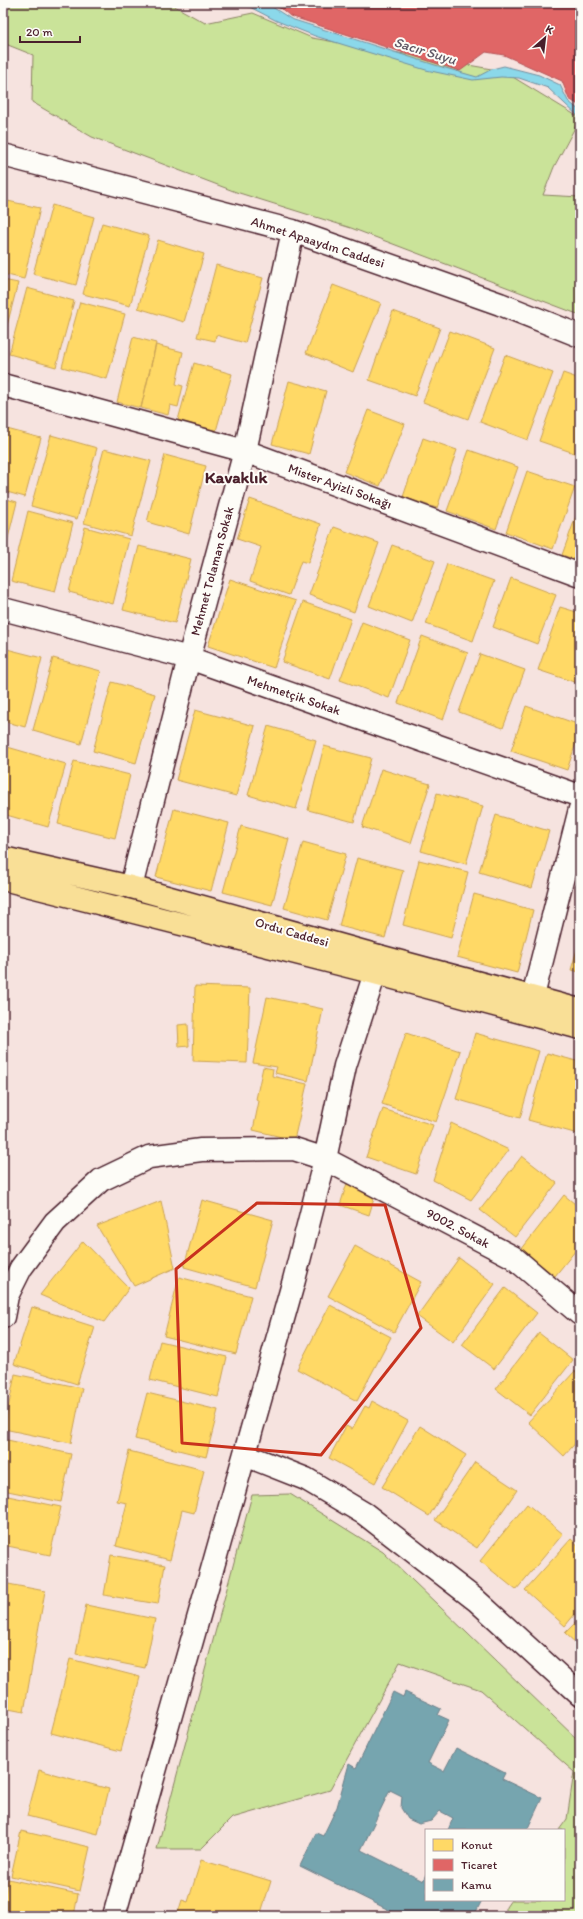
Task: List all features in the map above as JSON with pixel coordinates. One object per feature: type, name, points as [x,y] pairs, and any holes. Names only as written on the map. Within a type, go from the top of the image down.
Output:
[{"type":"main road","name":"Ordu Caddesi","points":[[3,858],[131,887],[580,1028]]},
{"type":"main road","name":"Ordu Caddesi","points":[[3,879],[377,965],[533,996],[580,1010]]},
{"type":"street","name":"Ahmet Apaaydın Caddesi","points":[[3,155],[293,231],[500,304],[580,336]]},
{"type":"street","name":"Mehmet Tolaman Sokak","points":[[131,887],[189,658],[245,450],[293,231]]},
{"type":"street","name":"Mister Ayizli Sokağı","points":[[3,385],[245,450],[580,575]]},
{"type":"street","name":"Mehmetçik Sokak","points":[[3,609],[189,658],[580,796]]},
{"type":"street","points":[[533,996],[580,808]]},
{"type":"street","points":[[114,1916],[294,1280],[325,1158],[345,1066],[377,965]]},
{"type":"street","name":"9002. Sokak","points":[[3,1318],[7,1296],[22,1268],[55,1222],[101,1180],[149,1157],[201,1150],[294,1149],[325,1158],[513,1257],[580,1314]]},
{"type":"street","points":[[245,1455],[306,1479],[364,1514],[476,1600],[580,1695]]},
{"type":"highlighted area","points":[[257,1203],[385,1205],[421,1328],[321,1455],[182,1443],[176,1269]]},
{"type":"green space","points":[[3,3],[169,3],[205,23],[253,13],[312,38],[503,71],[580,118],[554,167],[543,195],[580,197],[580,315],[351,228],[236,192],[92,137],[32,102],[33,55],[3,43]]},
{"type":"green space","points":[[290,1494],[383,1552],[580,1742],[580,1916],[506,1916],[506,1907],[510,1901],[565,1901],[565,1829],[560,1829],[567,1819],[574,1772],[481,1690],[400,1662],[330,1790],[232,1818],[201,1849],[157,1849],[252,1495]]},
{"type":"water","points":[[242,3],[266,3],[291,19],[477,77],[492,69],[504,66],[539,75],[560,85],[568,101],[580,111],[580,118],[548,88],[519,78],[501,77],[473,80],[426,70],[315,36],[277,21]]},
{"type":"building: Konut","points":[[3,200],[40,208],[24,279],[3,274]]},
{"type":"building: Konut","points":[[52,205],[94,217],[76,285],[33,274]]},
{"type":"building: Konut","points":[[102,223],[149,236],[130,306],[83,294]]},
{"type":"building: Konut","points":[[158,240],[204,254],[184,322],[138,308]]},
{"type":"building: Konut","points":[[216,265],[263,278],[245,343],[216,335],[215,341],[197,337]]},
{"type":"building: Konut","points":[[3,280],[18,283],[3,341]]},
{"type":"building: Konut","points":[[333,285],[381,303],[353,372],[306,353]]},
{"type":"building: Konut","points":[[27,288],[74,301],[56,367],[9,354]]},
{"type":"building: Konut","points":[[80,302],[125,314],[107,379],[62,367]]},
{"type":"building: Konut","points":[[393,311],[440,328],[415,396],[369,380]]},
{"type":"building: Konut","points":[[450,331],[495,348],[468,419],[423,402]]},
{"type":"building: Konut","points":[[133,337],[156,343],[141,408],[117,402]]},
{"type":"building: Konut","points":[[156,345],[183,352],[176,384],[183,386],[178,407],[170,405],[168,415],[141,408]]},
{"type":"building: Konut","points":[[505,355],[553,373],[528,440],[480,422]]},
{"type":"building: Konut","points":[[194,363],[232,374],[216,431],[178,420]]},
{"type":"building: Konut","points":[[563,373],[580,379],[580,455],[539,441]]},
{"type":"building: Konut","points":[[289,381],[326,391],[309,454],[272,444]]},
{"type":"building: Konut","points":[[368,410],[405,424],[380,486],[344,472]]},
{"type":"building: Konut","points":[[3,428],[41,438],[25,497],[3,491]]},
{"type":"building: Konut","points":[[51,435],[97,448],[77,519],[31,506]]},
{"type":"building: Konut","points":[[423,438],[457,450],[437,508],[403,497]]},
{"type":"building: Konut","points":[[104,449],[151,461],[131,536],[84,523]]},
{"type":"building: Konut","points":[[469,450],[518,467],[496,529],[447,511]]},
{"type":"building: Konut","points":[[165,455],[206,466],[189,534],[147,522]]},
{"type":"building: Konut","points":[[527,471],[575,487],[553,549],[506,532]]},
{"type":"building: Konut","points":[[3,498],[17,502],[3,558]]},
{"type":"building: Konut","points":[[250,499],[321,524],[308,563],[301,561],[289,595],[250,581],[261,547],[237,539]]},
{"type":"building: Konut","points":[[580,505],[580,561],[562,555]]},
{"type":"building: Konut","points":[[28,511],[73,523],[55,592],[11,581]]},
{"type":"building: Konut","points":[[85,527],[129,539],[113,604],[69,592]]},
{"type":"building: Konut","points":[[334,527],[379,543],[354,612],[309,595]]},
{"type":"building: Konut","points":[[392,545],[435,561],[412,623],[369,606]]},
{"type":"building: Konut","points":[[139,546],[191,559],[175,623],[123,610]]},
{"type":"building: Konut","points":[[447,564],[494,581],[473,641],[426,624]]},
{"type":"building: Konut","points":[[511,578],[556,595],[537,644],[493,627]]},
{"type":"building: Konut","points":[[230,579],[296,601],[274,668],[208,646]]},
{"type":"building: Konut","points":[[303,602],[351,619],[330,679],[282,662]]},
{"type":"building: Konut","points":[[560,607],[580,613],[580,684],[538,670]]},
{"type":"building: Konut","points":[[362,622],[410,640],[389,698],[340,680]]},
{"type":"building: Konut","points":[[422,636],[468,653],[443,720],[398,703]]},
{"type":"building: Konut","points":[[3,648],[42,658],[25,727],[3,721]]},
{"type":"building: Konut","points":[[480,654],[525,670],[503,728],[459,712]]},
{"type":"building: Konut","points":[[53,658],[101,671],[81,744],[33,730]]},
{"type":"building: Konut","points":[[112,682],[155,694],[136,763],[93,751]]},
{"type":"building: Konut","points":[[526,706],[580,725],[580,731],[567,770],[511,751]]},
{"type":"building: Konut","points":[[195,710],[255,726],[236,796],[176,780]]},
{"type":"building: Konut","points":[[268,726],[316,740],[296,809],[248,795]]},
{"type":"building: Konut","points":[[4,746],[66,764],[48,827],[3,814]]},
{"type":"building: Konut","points":[[324,746],[371,758],[354,822],[308,810]]},
{"type":"building: Konut","points":[[74,761],[130,775],[115,838],[58,824]]},
{"type":"building: Konut","points":[[381,769],[430,784],[411,843],[362,827]]},
{"type":"building: Konut","points":[[437,793],[483,806],[466,864],[421,851]]},
{"type":"building: Konut","points":[[174,809],[229,823],[211,891],[156,877]]},
{"type":"building: Konut","points":[[496,815],[549,831],[532,888],[479,872]]},
{"type":"building: Konut","points":[[241,826],[289,839],[272,905],[223,892]]},
{"type":"building: Konut","points":[[303,842],[346,854],[327,920],[284,908]]},
{"type":"building: Konut","points":[[357,858],[403,870],[385,938],[339,926]]},
{"type":"building: Konut","points":[[419,860],[468,872],[451,938],[403,925]]},
{"type":"building: Konut","points":[[474,894],[533,910],[517,973],[457,957]]},
{"type":"building: Konut","points":[[580,939],[580,972],[571,970]]},
{"type":"building: Konut","points":[[195,986],[250,988],[247,1063],[193,1061]]},
{"type":"building: Konut","points":[[267,997],[323,1009],[308,1081],[275,1073],[277,1067],[253,1063]]},
{"type":"building: Konut","points":[[188,1024],[189,1046],[179,1047],[178,1025]]},
{"type":"building: Konut","points":[[406,1033],[460,1051],[436,1122],[382,1104]]},
{"type":"building: Konut","points":[[475,1033],[539,1051],[520,1118],[456,1099]]},
{"type":"building: Konut","points":[[547,1053],[580,1062],[580,1128],[578,1134],[528,1120]]},
{"type":"building: Konut","points":[[263,1067],[273,1069],[272,1076],[307,1084],[294,1140],[253,1130],[259,1101],[256,1099]]},
{"type":"building: Konut","points":[[383,1109],[433,1125],[416,1174],[366,1157]]},
{"type":"building: Konut","points":[[451,1123],[509,1150],[471,1200],[433,1180]]},
{"type":"building: Konut","points":[[522,1156],[557,1183],[515,1237],[480,1210]]},
{"type":"building: Konut","points":[[348,1180],[377,1189],[369,1215],[340,1205]]},
{"type":"building: Konut","points":[[564,1195],[580,1208],[580,1245],[555,1276],[521,1250]]},
{"type":"building: Konut","points":[[202,1200],[273,1220],[255,1287],[184,1267]]},
{"type":"building: Konut","points":[[161,1201],[175,1268],[134,1286],[97,1226]]},
{"type":"building: Konut","points":[[83,1241],[129,1288],[104,1322],[40,1295]]},
{"type":"building: Konut","points":[[355,1246],[421,1282],[394,1332],[328,1296]]},
{"type":"building: Konut","points":[[459,1258],[495,1284],[453,1342],[417,1316]]},
{"type":"building: Konut","points":[[179,1277],[251,1296],[236,1354],[164,1336]]},
{"type":"building: Konut","points":[[505,1288],[537,1313],[494,1369],[462,1345]]},
{"type":"building: Konut","points":[[330,1305],[391,1337],[357,1401],[297,1369]]},
{"type":"building: Konut","points":[[32,1307],[95,1327],[77,1384],[14,1364]]},
{"type":"building: Konut","points":[[539,1333],[573,1360],[530,1415],[496,1389]]},
{"type":"building: Konut","points":[[160,1341],[227,1357],[218,1397],[150,1380]]},
{"type":"building: Konut","points":[[575,1371],[580,1376],[580,1438],[564,1456],[528,1422]]},
{"type":"building: Konut","points":[[15,1374],[82,1388],[71,1443],[4,1429]]},
{"type":"building: Konut","points":[[147,1393],[218,1410],[206,1457],[135,1439]]},
{"type":"building: Konut","points":[[372,1401],[408,1421],[375,1483],[329,1458],[346,1426],[352,1429],[365,1406],[369,1408]]},
{"type":"building: Konut","points":[[420,1426],[466,1455],[429,1516],[382,1487]]},
{"type":"building: Konut","points":[[3,1439],[71,1454],[61,1502],[3,1490]]},
{"type":"building: Konut","points":[[129,1451],[204,1470],[194,1513],[182,1510],[170,1560],[116,1546],[127,1503],[117,1501]]},
{"type":"building: Konut","points":[[475,1462],[517,1490],[477,1548],[435,1520]]},
{"type":"building: Konut","points":[[3,1495],[61,1507],[50,1555],[3,1545]]},
{"type":"building: Konut","points":[[527,1504],[563,1534],[516,1590],[480,1561]]},
{"type":"building: Konut","points":[[571,1539],[580,1547],[580,1608],[565,1626],[525,1590]]},
{"type":"building: Konut","points":[[111,1555],[165,1565],[158,1604],[104,1595]]},
{"type":"building: Konut","points":[[3,1583],[45,1591],[24,1712],[3,1708]]},
{"type":"building: Konut","points":[[86,1605],[155,1619],[145,1668],[76,1654]]},
{"type":"building: Konut","points":[[580,1618],[580,1647],[565,1633]]},
{"type":"building: Konut","points":[[70,1659],[140,1677],[121,1751],[51,1733]]},
{"type":"building: Konut","points":[[39,1770],[109,1789],[98,1834],[27,1816]]},
{"type":"building: Konut","points":[[21,1831],[90,1847],[80,1891],[11,1876]]},
{"type":"building: Konut","points":[[201,1860],[271,1881],[260,1916],[177,1916],[182,1900],[188,1902]]},
{"type":"building: Konut","points":[[8,1879],[78,1894],[74,1916],[3,1916],[3,1905]]},
{"type":"building: Ticaret","points":[[271,3],[580,3],[580,106],[569,99],[562,81],[504,55],[486,52],[460,71],[290,16]]},
{"type":"building: Kamu","points":[[393,1692],[403,1697],[405,1692],[441,1709],[438,1715],[449,1720],[428,1763],[444,1771],[456,1748],[505,1773],[502,1779],[542,1798],[527,1829],[448,1829],[453,1818],[440,1811],[431,1821],[419,1824],[408,1819],[401,1808],[402,1796],[390,1790],[361,1850],[423,1881],[425,1876],[425,1901],[482,1901],[474,1916],[401,1916],[300,1866],[316,1833],[323,1836],[337,1807],[349,1764],[356,1768]]},
{"type":"district","name":"Kavaklık","points":[[236,477]]},
{"type":"water label","name":"Sacır Suyu","points":[[425,51]]}]
